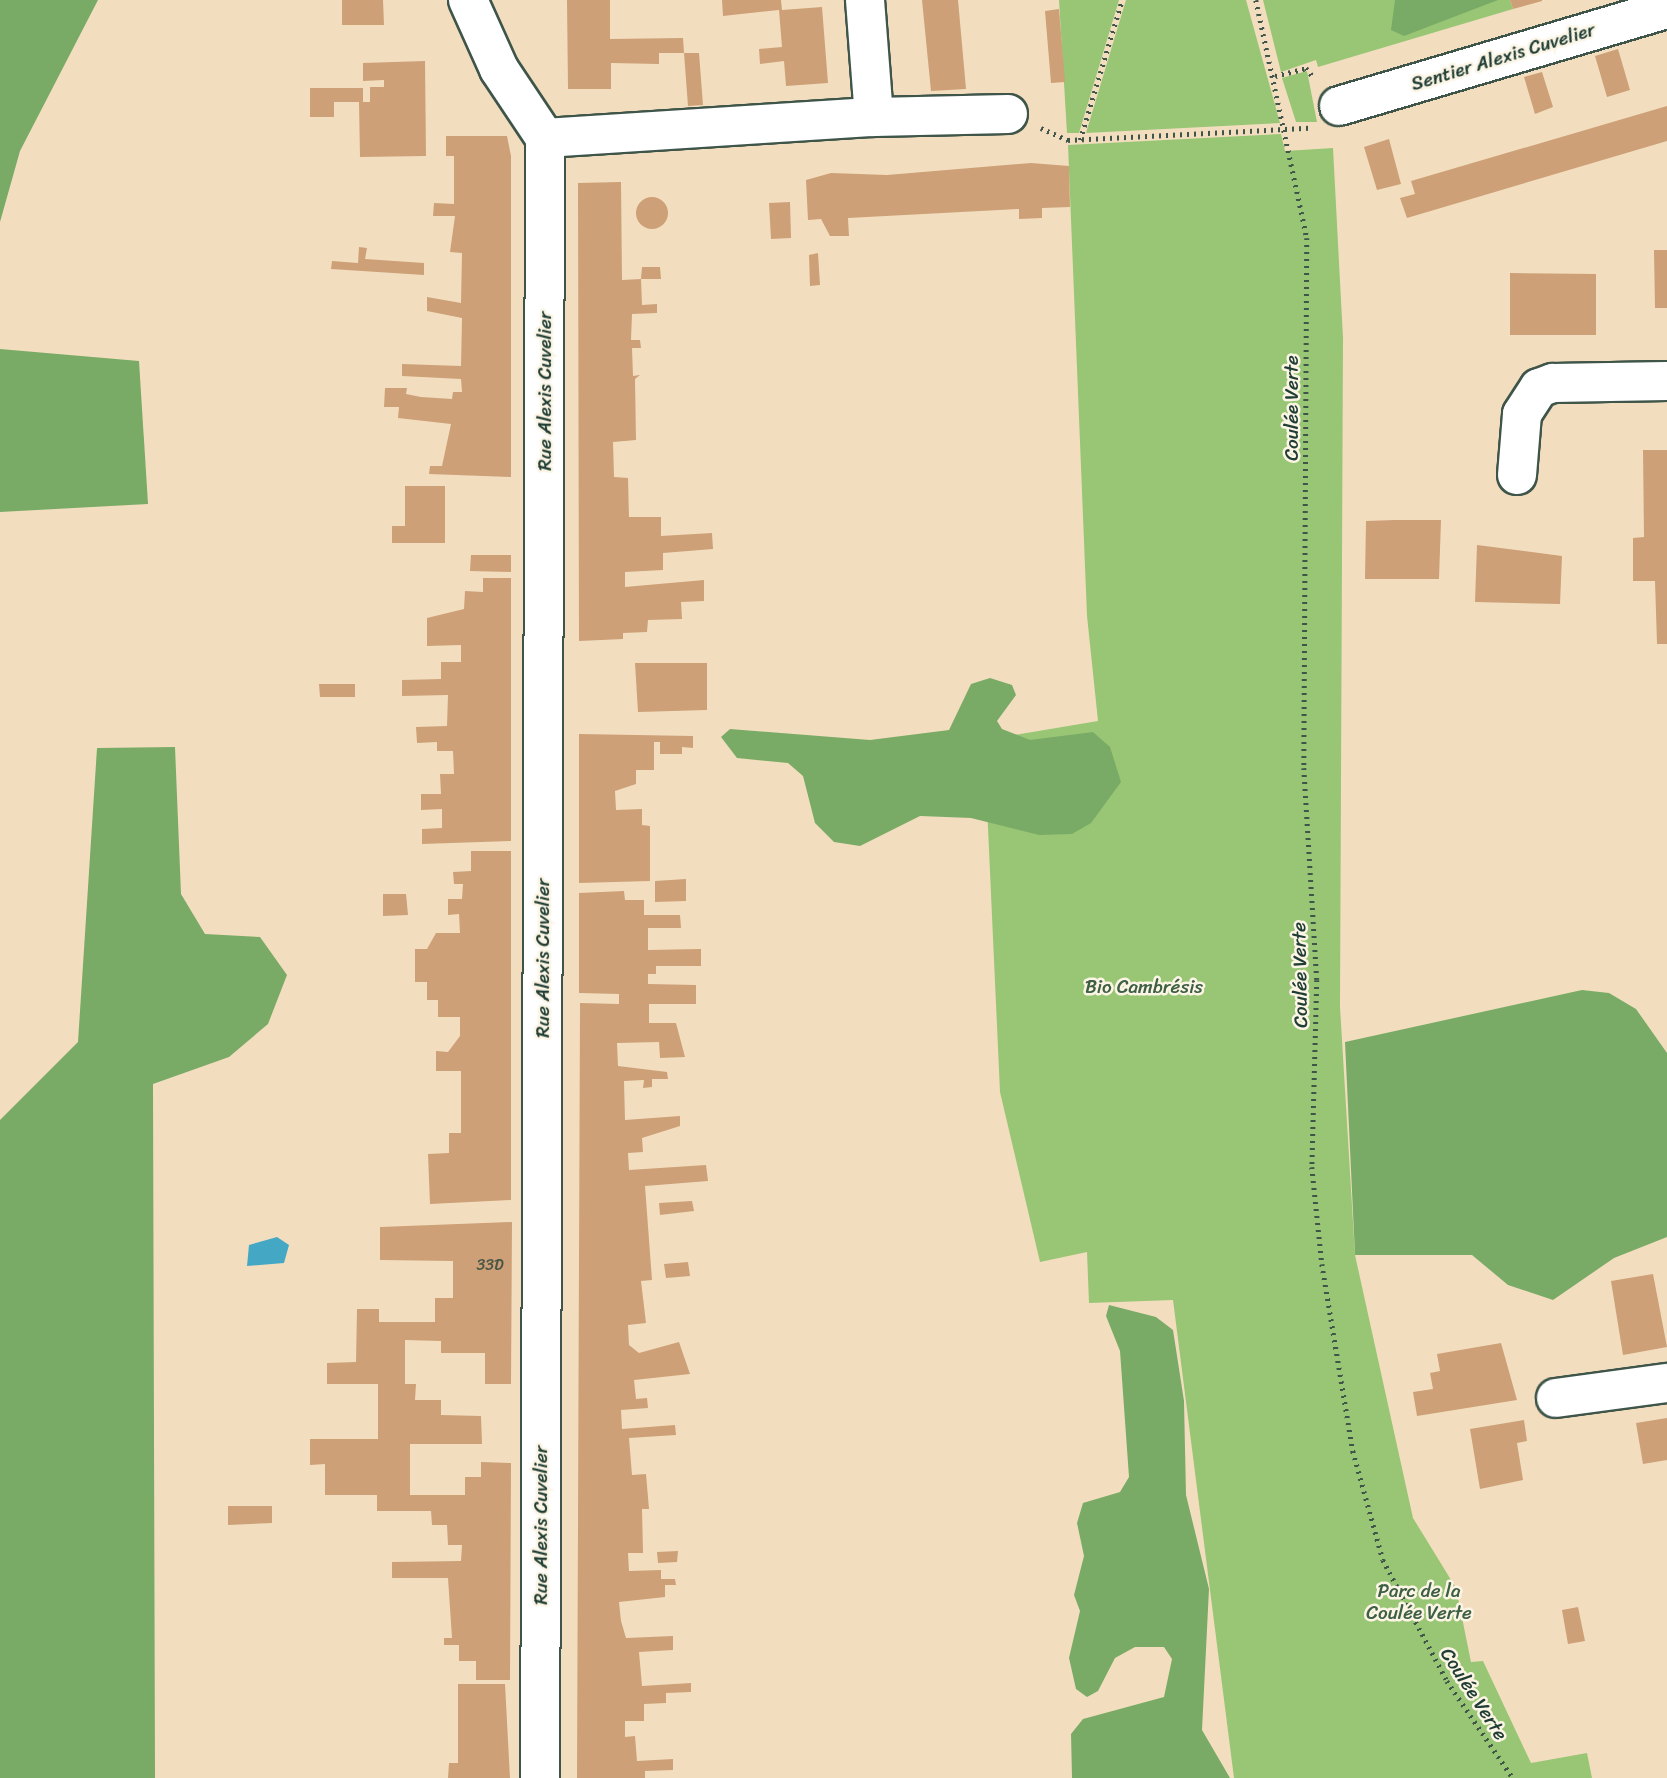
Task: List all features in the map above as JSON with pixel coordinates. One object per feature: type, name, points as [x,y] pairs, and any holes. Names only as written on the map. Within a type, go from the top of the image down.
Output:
[{"type":"street","points":[[468,0],[499,69],[545,138],[874,117],[1008,114]]},
{"type":"street","points":[[864,0],[874,117]]},
{"type":"street","name":"Sentier Alexis Cuvelier","points":[[1339,106],[1667,9]]},
{"type":"street","name":"Rue Alexis Cuvelier","points":[[540,1778],[545,138]]},
{"type":"street","points":[[1517,475],[1522,414],[1539,388],[1553,383],[1667,382]]},
{"type":"street","points":[[1556,1398],[1667,1383]]},
{"type":"path","points":[[1080,140],[1122,0]]},
{"type":"path","name":"Coulée Verte","points":[[1256,0],[1288,129],[1307,238],[1304,768],[1317,980],[1312,1167],[1322,1264],[1353,1451],[1383,1560],[1447,1681],[1513,1778]]},
{"type":"path","points":[[1008,114],[1080,140],[1318,127],[1339,106]]},
{"type":"green space","points":[[0,0],[98,0],[20,151],[0,222]]},
{"type":"green space","points":[[1059,0],[1119,0],[1079,133],[1067,133]]},
{"type":"green space","points":[[1126,0],[1246,0],[1280,123],[1086,133]]},
{"type":"green space","points":[[1263,0],[1510,0],[1513,9],[1318,67],[1316,60],[1281,72]]},
{"type":"green space","points":[[1395,0],[1498,0],[1404,36],[1391,30]]},
{"type":"green space","points":[[1307,71],[1317,122],[1296,122],[1282,78]]},
{"type":"green space","name":"Bio Cambrésis","points":[[1281,134],[1285,151],[1333,148],[1343,338],[1340,1007],[1355,1255],[1413,1518],[1456,1588],[1471,1662],[1483,1661],[1531,1763],[1587,1753],[1592,1778],[1234,1778],[1173,1300],[1089,1303],[1087,1252],[1040,1262],[1000,1092],[984,740],[1098,721],[1087,616],[1068,145]]},
{"type":"green space","points":[[0,349],[139,361],[148,504],[0,512]]},
{"type":"green space","points":[[990,678],[1012,685],[1016,695],[997,721],[1002,729],[1030,740],[1093,732],[1110,747],[1121,782],[1091,823],[1072,834],[1039,835],[971,818],[920,816],[860,846],[834,842],[815,823],[803,776],[788,763],[737,758],[721,737],[730,729],[870,740],[949,730],[971,684]]},
{"type":"green space","points":[[175,747],[181,894],[205,934],[260,937],[287,975],[268,1024],[229,1057],[153,1084],[155,1778],[0,1778],[0,1120],[78,1042],[97,748]]},
{"type":"green space","points":[[1582,990],[1609,993],[1636,1009],[1667,1053],[1667,1237],[1614,1258],[1553,1300],[1508,1285],[1472,1255],[1355,1255],[1345,1042]]},
{"type":"green space","points":[[1109,1305],[1156,1317],[1173,1330],[1184,1401],[1186,1495],[1209,1589],[1202,1730],[1230,1778],[1072,1778],[1071,1734],[1083,1719],[1164,1697],[1172,1659],[1164,1647],[1135,1647],[1115,1658],[1098,1691],[1087,1697],[1076,1689],[1069,1658],[1080,1611],[1074,1595],[1084,1556],[1077,1523],[1083,1503],[1120,1492],[1129,1477],[1120,1351],[1106,1316]]},
{"type":"water","points":[[277,1237],[289,1245],[284,1263],[247,1266],[249,1245]]},
{"type":"building","points":[[342,0],[383,0],[384,25],[342,25]]},
{"type":"building","points":[[567,0],[610,0],[610,39],[683,38],[684,53],[659,53],[659,64],[611,63],[611,89],[568,89]]},
{"type":"building","points":[[722,0],[781,0],[782,10],[822,7],[828,83],[786,86],[784,61],[760,64],[759,49],[782,47],[779,10],[723,16]]},
{"type":"building","points":[[922,0],[958,0],[966,89],[931,91]]},
{"type":"building","points":[[1510,0],[1542,0],[1542,1],[1513,9]]},
{"type":"building","points":[[1059,9],[1065,82],[1051,83],[1045,11]]},
{"type":"building","points":[[1618,49],[1630,90],[1607,97],[1595,56]]},
{"type":"building","points":[[684,53],[699,53],[703,105],[688,106]]},
{"type":"building","points":[[425,61],[426,156],[360,157],[359,102],[334,102],[334,117],[310,117],[310,88],[363,88],[363,102],[370,102],[370,87],[384,87],[384,80],[363,81],[363,63]]},
{"type":"building","points":[[1542,72],[1553,107],[1535,114],[1524,77]]},
{"type":"building","points":[[1667,106],[1667,141],[1407,218],[1400,198],[1415,194],[1411,181]]},
{"type":"building","points":[[446,136],[507,136],[511,156],[511,477],[429,474],[430,466],[442,466],[451,424],[398,418],[399,407],[384,407],[385,388],[407,388],[406,394],[452,399],[453,392],[462,392],[461,379],[402,376],[402,364],[461,366],[462,318],[427,311],[427,297],[461,303],[462,253],[450,252],[455,216],[433,216],[434,203],[454,204],[454,156],[446,156]]},
{"type":"building","points":[[1389,139],[1401,184],[1377,190],[1364,147]]},
{"type":"building","points":[[1031,163],[1069,166],[1070,207],[1042,208],[1042,218],[1019,219],[1019,209],[848,218],[849,236],[830,236],[821,219],[808,220],[806,180],[831,173],[887,175]]},
{"type":"building","points":[[621,182],[622,280],[641,279],[642,305],[657,304],[657,313],[632,314],[631,340],[640,340],[641,348],[632,348],[633,376],[640,375],[635,379],[636,440],[613,442],[614,477],[628,478],[629,517],[661,517],[661,536],[712,533],[713,549],[663,553],[663,570],[625,572],[625,587],[704,580],[704,601],[681,602],[682,619],[648,620],[647,632],[623,633],[623,639],[579,641],[578,183]]},
{"type":"building","points":[[652,197],[663,202],[668,213],[663,224],[652,229],[641,224],[636,213],[641,202]]},
{"type":"building","points":[[790,202],[791,238],[771,239],[769,203]]},
{"type":"building","points":[[359,247],[367,248],[365,259],[424,263],[424,275],[331,269],[332,261],[358,263]]},
{"type":"building","points":[[1654,250],[1667,250],[1667,308],[1655,308]]},
{"type":"building","points":[[818,253],[820,285],[810,286],[809,255]]},
{"type":"building","points":[[642,267],[660,267],[661,279],[641,279]]},
{"type":"building","points":[[1510,273],[1596,274],[1596,335],[1510,335]]},
{"type":"building","points":[[1643,450],[1667,450],[1667,644],[1657,644],[1655,581],[1633,581],[1633,538],[1644,537]]},
{"type":"building","points":[[405,486],[445,486],[445,543],[392,543],[392,526],[405,526]]},
{"type":"building","points":[[1441,520],[1439,579],[1365,579],[1366,521]]},
{"type":"building","points":[[1477,545],[1562,556],[1560,604],[1475,602]]},
{"type":"building","points":[[471,555],[511,555],[511,572],[470,571]]},
{"type":"building","points":[[483,578],[511,578],[511,841],[422,844],[422,829],[442,828],[442,809],[421,810],[421,794],[441,794],[440,774],[454,774],[453,751],[437,751],[437,742],[417,743],[416,727],[447,726],[448,695],[402,696],[402,680],[441,679],[441,662],[461,662],[461,645],[427,646],[427,618],[464,609],[465,591],[483,592]]},
{"type":"building","points":[[635,663],[707,663],[707,710],[638,712]]},
{"type":"building","points":[[319,684],[355,684],[355,697],[320,697]]},
{"type":"building","points":[[579,734],[693,736],[693,748],[682,747],[682,754],[660,754],[660,742],[654,742],[654,770],[636,770],[636,784],[615,791],[616,810],[642,809],[642,825],[650,826],[650,881],[579,883]]},
{"type":"building","points":[[471,851],[511,851],[511,1200],[430,1204],[428,1154],[449,1153],[449,1133],[461,1133],[461,1071],[436,1071],[436,1051],[448,1052],[460,1036],[460,1017],[438,1017],[438,1000],[427,1000],[427,982],[415,982],[415,949],[427,949],[436,933],[460,933],[459,914],[448,915],[448,899],[462,899],[463,884],[454,884],[453,872],[471,871]]},
{"type":"building","points":[[686,879],[686,901],[655,902],[655,881]]},
{"type":"building","points":[[624,891],[625,900],[644,900],[644,915],[680,915],[681,928],[648,928],[648,950],[701,949],[701,966],[656,966],[656,974],[648,974],[648,984],[696,985],[696,1004],[649,1004],[649,1023],[676,1023],[685,1057],[660,1058],[659,1042],[617,1043],[618,1066],[667,1072],[668,1079],[652,1079],[652,1087],[643,1088],[644,1080],[624,1081],[625,1120],[680,1116],[680,1126],[642,1138],[643,1152],[628,1153],[629,1170],[706,1165],[708,1181],[645,1186],[652,1280],[641,1281],[646,1323],[628,1325],[629,1345],[639,1353],[679,1342],[690,1374],[634,1380],[636,1399],[647,1398],[648,1408],[621,1410],[622,1429],[675,1425],[676,1435],[629,1438],[632,1475],[646,1474],[649,1509],[642,1509],[643,1553],[628,1553],[629,1571],[661,1570],[661,1579],[675,1579],[676,1585],[665,1585],[665,1597],[619,1602],[621,1621],[626,1638],[673,1636],[673,1650],[639,1652],[642,1686],[691,1683],[691,1692],[666,1693],[666,1703],[644,1704],[644,1721],[625,1721],[625,1737],[635,1736],[637,1761],[673,1759],[673,1770],[645,1771],[645,1778],[577,1778],[580,1003],[619,1004],[619,994],[579,993],[579,893]]},
{"type":"building","points":[[383,894],[406,894],[408,915],[383,916]]},
{"type":"building","points":[[692,1201],[694,1211],[660,1215],[659,1203]]},
{"type":"building","points":[[512,1222],[511,1384],[485,1384],[485,1353],[441,1353],[441,1341],[405,1340],[405,1384],[416,1384],[415,1400],[441,1400],[441,1415],[481,1416],[482,1444],[410,1444],[410,1495],[465,1495],[465,1477],[481,1477],[481,1462],[511,1463],[510,1680],[476,1680],[476,1661],[459,1661],[459,1645],[444,1645],[444,1638],[452,1638],[448,1578],[392,1578],[392,1562],[461,1561],[462,1545],[448,1545],[447,1525],[432,1525],[431,1511],[377,1511],[377,1495],[325,1495],[325,1464],[310,1465],[310,1439],[378,1439],[378,1384],[327,1384],[327,1363],[356,1362],[357,1309],[379,1309],[379,1322],[435,1322],[435,1298],[453,1298],[453,1261],[380,1260],[380,1227]]},
{"type":"building","points":[[688,1262],[690,1276],[666,1278],[664,1264]]},
{"type":"building","points":[[1653,1274],[1667,1347],[1623,1355],[1611,1281]]},
{"type":"building","points":[[1501,1343],[1517,1400],[1417,1416],[1413,1392],[1433,1389],[1430,1373],[1440,1371],[1437,1354]]},
{"type":"building","points":[[1667,1418],[1667,1460],[1643,1464],[1636,1423]]},
{"type":"building","points":[[1524,1420],[1527,1441],[1517,1443],[1523,1480],[1480,1489],[1470,1429]]},
{"type":"building","points":[[228,1506],[272,1506],[272,1523],[228,1525]]},
{"type":"building","points":[[678,1551],[677,1562],[658,1563],[657,1552]]},
{"type":"building","points":[[1578,1607],[1585,1641],[1568,1644],[1562,1610]]},
{"type":"building","points":[[458,1684],[505,1684],[510,1778],[448,1778],[449,1763],[458,1763]]},
{"type":"park label","name":"Parc de la Coulée Verte","points":[[1419,1602]]}]
